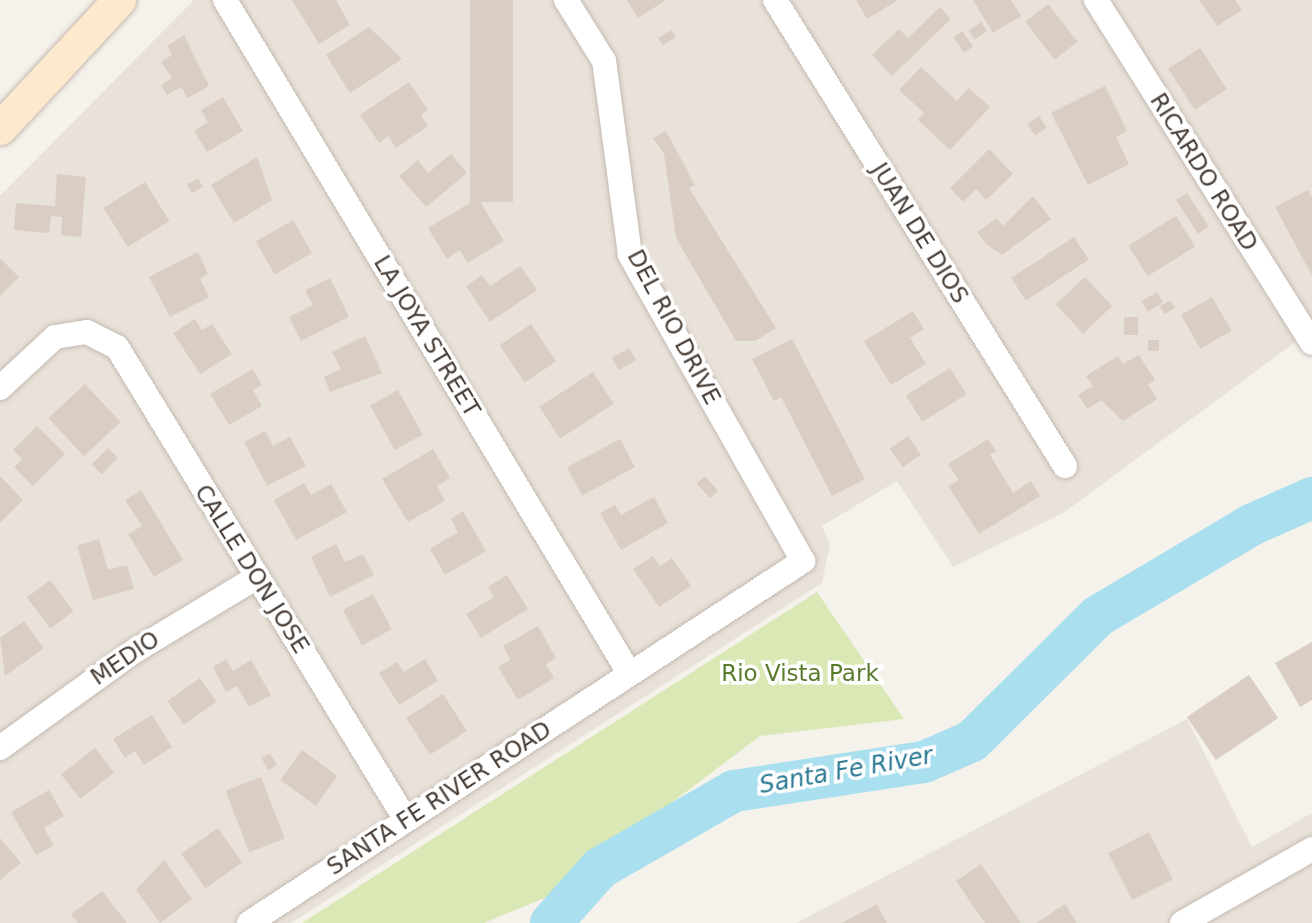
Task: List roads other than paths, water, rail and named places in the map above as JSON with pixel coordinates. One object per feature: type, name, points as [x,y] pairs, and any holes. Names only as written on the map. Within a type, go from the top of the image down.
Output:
[{"type":"street","points":[[0,128],[119,0]]},
{"type":"street","name":"LA JOYA STREET","points":[[225,0],[629,673]]},
{"type":"street","name":"DEL RIO DRIVE","points":[[566,0],[604,61],[630,255],[803,561]]},
{"type":"street","name":"JUAN DE DIOS","points":[[775,0],[1065,466]]},
{"type":"street","name":"RICARDO ROAD","points":[[1096,0],[1312,343]]},
{"type":"street","name":"CALLE DON JOSE","points":[[0,388],[45,343],[88,320],[124,355],[406,820]]},
{"type":"street","name":"SANTA FE RIVER ROAD","points":[[249,923],[803,561]]},
{"type":"street","name":"MEDIO","points":[[0,748],[122,659],[257,577]]},
{"type":"street","points":[[1182,923],[1214,915],[1312,849]]},
{"type":"waterway","name":"Santa Fe River","points":[[551,923],[600,868],[734,791],[924,762],[972,741],[1098,616],[1251,525],[1312,498]]},
{"type":"park label","name":"Rio Vista Park","points":[[800,673]]}]
